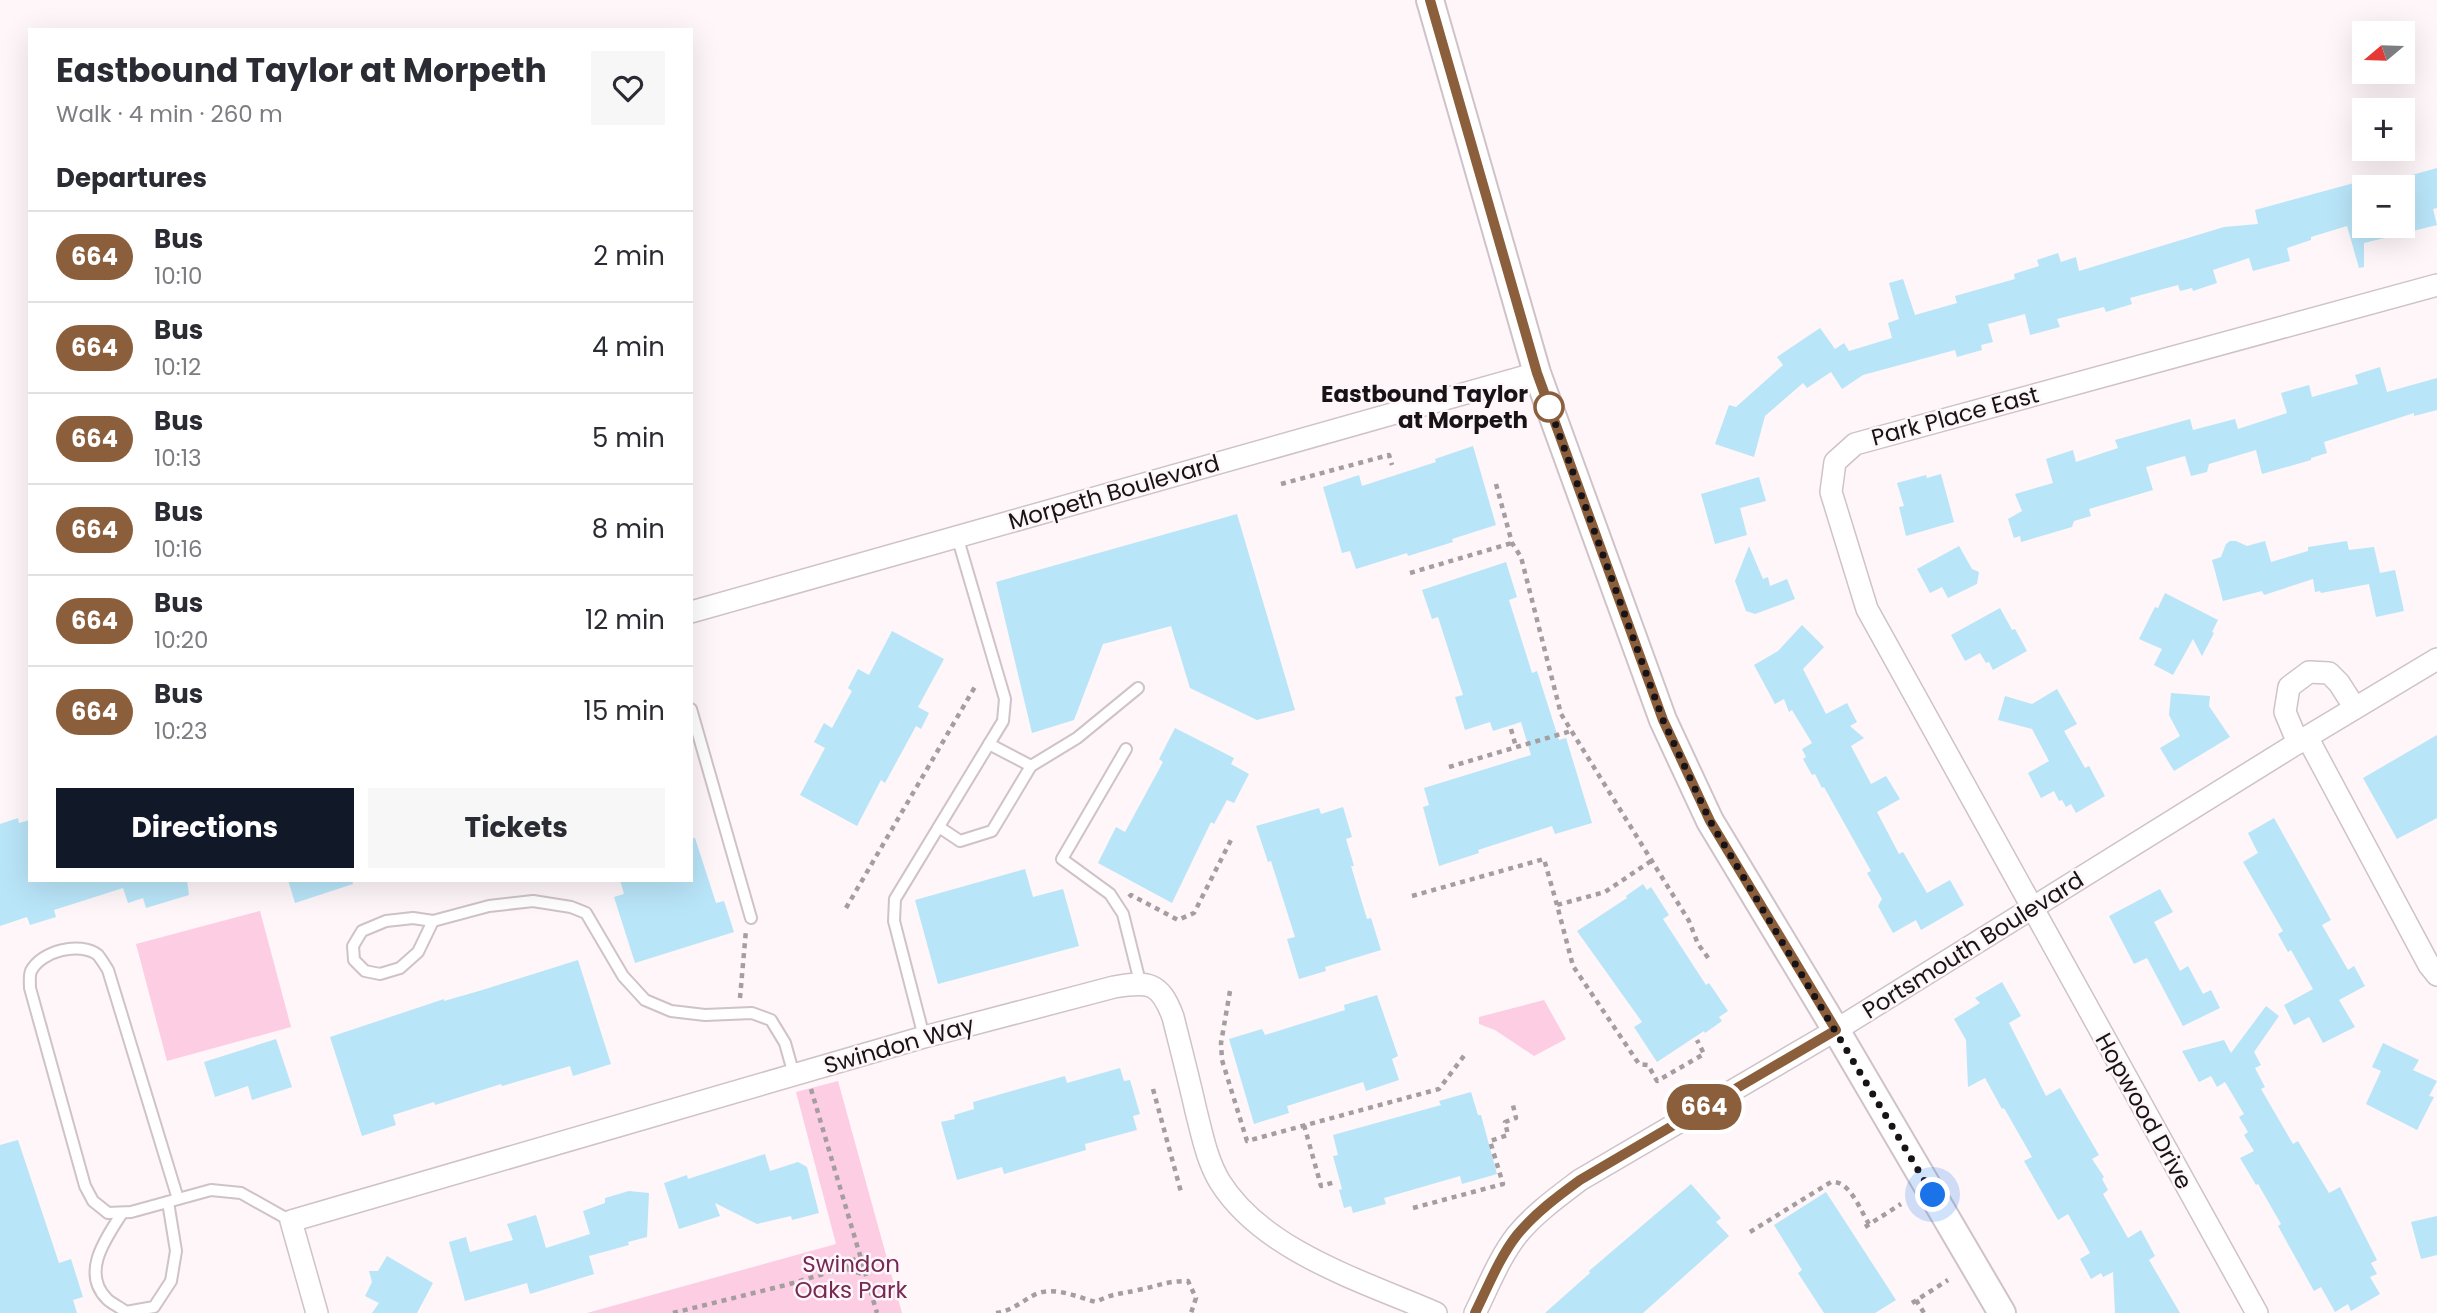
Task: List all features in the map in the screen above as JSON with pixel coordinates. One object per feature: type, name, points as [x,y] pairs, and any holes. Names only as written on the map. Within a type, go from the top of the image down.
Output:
[{"type":"street","points":[[1430,0],[1537,373],[1663,720],[1710,821],[2002,1313]]},
{"type":"street","name":"Park Place East","points":[[2032,909],[1867,609],[1831,492],[1835,462],[1855,444],[2437,285]]},
{"type":"street","name":"Morpeth Boulevard","points":[[693,611],[1537,373]]},
{"type":"street","name":"Portsmouth Boulevard","points":[[1475,1313],[1518,1234],[1571,1186],[1836,1030],[2437,659]]},
{"type":"street","points":[[2355,708],[2329,673],[2309,671],[2289,687],[2285,712],[2437,975]]},
{"type":"street","name":"Hopwood Drive","points":[[2032,909],[2257,1313]]},
{"type":"street","points":[[1140,982],[1155,988],[1166,999],[1173,1017],[1205,1146],[1219,1180],[1236,1203],[1260,1226],[1292,1249],[1436,1313]]},
{"type":"street","name":"Swindon Way","points":[[291,1221],[924,1037],[1140,982]]},
{"type":"street","points":[[291,1221],[317,1313]]},
{"type":"lane","points":[[924,1037],[894,921],[895,899],[1003,721],[1005,699],[957,536]]},
{"type":"lane","points":[[939,827],[960,841],[992,831],[1031,766],[1077,738],[1138,688]]},
{"type":"lane","points":[[693,716],[751,918]]},
{"type":"lane","points":[[989,744],[1031,766]]},
{"type":"lane","points":[[1126,749],[1062,859],[1110,894],[1123,914],[1140,982]]},
{"type":"lane","points":[[433,921],[418,952],[400,968],[380,974],[365,971],[354,960],[353,946],[362,931],[386,921],[413,918],[433,921],[489,906],[533,901],[571,906],[586,913],[623,976],[645,999],[671,1011],[705,1015],[752,1013],[771,1020],[800,1073]]},
{"type":"lane","points":[[122,1213],[99,1250],[95,1275],[106,1298],[126,1311],[154,1307],[171,1281],[176,1251],[173,1201],[108,970],[98,956],[84,949],[71,949],[37,962],[30,973],[30,988],[85,1185],[93,1201],[108,1213],[122,1213],[173,1201],[211,1190],[241,1193],[291,1221]]},
{"type":"path","points":[[1281,484],[1389,455],[1392,465]]},
{"type":"path","points":[[1496,484],[1512,543],[1521,557],[1560,714],[1689,921],[1698,944],[1709,959]]},
{"type":"path","points":[[1410,573],[1512,543]]},
{"type":"path","points":[[846,908],[976,685]]},
{"type":"path","points":[[1511,729],[1516,747]]},
{"type":"path","points":[[1449,767],[1571,731]]},
{"type":"path","points":[[1119,908],[1131,895],[1178,920],[1194,914],[1233,836]]},
{"type":"path","points":[[1412,896],[1544,859],[1573,966],[1639,1064],[1648,1065],[1657,1081],[1704,1054],[1697,1040]]},
{"type":"path","points":[[1557,905],[1605,892],[1651,862]]},
{"type":"path","points":[[738,1013],[746,940],[744,920],[751,918]]},
{"type":"path","points":[[1230,991],[1221,1043],[1222,1060],[1247,1141],[1439,1089],[1466,1053]]},
{"type":"path","points":[[800,1073],[877,1313]]},
{"type":"path","points":[[1153,1089],[1181,1192]]},
{"type":"path","points":[[1413,1208],[1503,1184],[1490,1141],[1508,1136],[1505,1122],[1516,1118],[1512,1101]]},
{"type":"path","points":[[1304,1125],[1321,1186],[1335,1182]]},
{"type":"path","points":[[1750,1232],[1830,1182],[1838,1181],[1846,1186],[1867,1226],[1901,1204]]},
{"type":"path","points":[[673,1313],[844,1268],[860,1255]]},
{"type":"path","points":[[844,1268],[865,1275]]},
{"type":"path","points":[[1924,1313],[1914,1302],[1948,1280]]},
{"type":"path","points":[[996,1313],[1015,1307],[1039,1293],[1059,1291],[1096,1302],[1113,1293],[1139,1290],[1168,1281],[1188,1281],[1196,1298],[1191,1313]]},
{"type":"green space","points":[[260,911],[291,1027],[167,1061],[136,944]]},
{"type":"green space","points":[[1544,1000],[1566,1039],[1534,1056],[1495,1030],[1479,1024],[1479,1017]]},
{"type":"green space","name":"Swindon Oaks Park","points":[[838,1081],[902,1313],[587,1313],[836,1244],[796,1092]]},
{"type":"building","points":[[2437,168],[2437,208],[2433,209],[2437,225],[2415,230],[2415,175],[2412,175]]},
{"type":"building","points":[[2352,184],[2352,238],[2384,238],[2364,243],[2364,267],[2359,268],[2347,226],[2287,248],[2290,261],[2253,271],[2249,258],[2213,270],[2217,283],[2193,291],[2192,288],[2180,291],[2178,285],[2130,298],[2132,304],[2106,312],[2104,307],[2057,319],[2060,327],[2030,335],[2025,314],[1988,324],[1993,342],[1981,345],[1982,350],[1957,357],[1955,350],[1863,375],[1842,389],[1831,372],[1807,388],[1803,383],[1765,416],[1754,457],[1715,444],[1729,405],[1736,407],[1783,365],[1777,357],[1820,328],[1835,349],[1844,343],[1849,351],[1892,338],[1888,323],[1899,319],[1889,283],[1903,279],[1915,315],[1957,303],[1955,296],[2015,279],[2014,274],[2039,266],[2037,260],[2058,253],[2061,262],[2076,257],[2079,271],[2224,227],[2258,224],[2255,210]]},
{"type":"building","points":[[2380,367],[2387,392],[2437,378],[2437,410],[2414,416],[2414,413],[2324,442],[2327,453],[2262,474],[2256,450],[2209,464],[2207,472],[2191,476],[2185,456],[2146,467],[2153,490],[2089,509],[2091,516],[2074,521],[2072,527],[2021,542],[2020,536],[2014,538],[2008,519],[2022,511],[2015,494],[2053,483],[2046,459],[2073,450],[2076,462],[2118,448],[2115,440],[2190,419],[2193,430],[2235,419],[2238,429],[2287,413],[2281,393],[2309,385],[2312,397],[2358,384],[2355,375]]},
{"type":"building","points":[[1473,446],[1496,525],[1452,539],[1453,542],[1356,569],[1350,551],[1342,553],[1323,487],[1359,475],[1362,486],[1436,462],[1435,459]]},
{"type":"building","points":[[1941,474],[1954,522],[1906,536],[1899,507],[1904,506],[1897,483]]},
{"type":"building","points":[[1759,477],[1766,501],[1740,508],[1747,535],[1715,544],[1701,494]]},
{"type":"building","points":[[1237,514],[1295,710],[1257,720],[1190,688],[1171,626],[1103,644],[1074,720],[1032,733],[996,582]]},
{"type":"building","points":[[2230,541],[2247,546],[2265,541],[2271,562],[2308,551],[2308,547],[2347,541],[2349,550],[2374,547],[2380,573],[2395,570],[2404,611],[2376,617],[2369,584],[2321,593],[2315,592],[2313,579],[2264,595],[2262,591],[2223,601],[2212,560],[2221,557]]},
{"type":"building","points":[[1749,546],[1763,579],[1768,577],[1770,586],[1787,579],[1795,599],[1755,614],[1746,611],[1735,581]]},
{"type":"building","points":[[1959,546],[1972,569],[1979,572],[1977,584],[1948,598],[1942,587],[1930,593],[1917,569]]},
{"type":"building","points":[[1506,562],[1517,597],[1509,600],[1532,673],[1537,671],[1559,740],[1566,738],[1592,823],[1555,834],[1552,826],[1439,866],[1423,807],[1429,805],[1424,788],[1531,755],[1521,722],[1493,731],[1490,722],[1465,730],[1455,697],[1463,695],[1438,617],[1432,619],[1422,590]]},
{"type":"building","points":[[2165,593],[2218,620],[2202,656],[2193,639],[2173,675],[2154,665],[2162,649],[2139,639]]},
{"type":"building","points":[[2000,608],[2027,651],[1993,670],[1980,653],[1965,661],[1951,635]]},
{"type":"building","points":[[1802,625],[1824,647],[1803,669],[1826,714],[1847,703],[1857,722],[1850,726],[1864,738],[1851,746],[1871,784],[1886,776],[1900,799],[1877,812],[1899,854],[1903,852],[1927,893],[1950,880],[1964,905],[1921,930],[1916,920],[1893,933],[1878,906],[1882,899],[1867,873],[1871,871],[1824,787],[1822,788],[1815,774],[1812,775],[1803,759],[1806,757],[1802,749],[1812,743],[1792,710],[1789,712],[1784,699],[1775,704],[1754,665],[1778,651]]},
{"type":"building","points":[[892,631],[944,659],[918,707],[929,713],[921,729],[916,726],[885,783],[881,780],[857,826],[800,795],[825,748],[814,742],[824,723],[832,728],[852,691],[848,688],[858,669],[869,675]]},
{"type":"building","points":[[2057,689],[2077,724],[2064,731],[2085,768],[2089,766],[2105,796],[2076,813],[2071,804],[2066,807],[2062,800],[2059,801],[2054,791],[2041,798],[2028,773],[2049,761],[2032,729],[1998,720],[2005,696],[2032,704]]},
{"type":"building","points":[[2171,693],[2210,696],[2209,706],[2230,737],[2174,771],[2160,748],[2180,736],[2169,715]]},
{"type":"building","points":[[1175,728],[1234,758],[1231,764],[1249,774],[1234,803],[1227,800],[1214,824],[1211,822],[1172,903],[1098,863],[1116,827],[1125,832],[1163,762],[1159,759]]},
{"type":"building","points":[[2437,735],[2437,818],[2397,839],[2363,778]]},
{"type":"building","points":[[1343,807],[1352,837],[1346,839],[1354,866],[1351,866],[1367,919],[1371,918],[1381,950],[1325,967],[1326,971],[1299,979],[1287,939],[1295,937],[1271,861],[1268,862],[1256,826],[1319,808],[1321,814]]},
{"type":"building","points":[[18,818],[19,823],[28,821],[28,882],[187,882],[189,895],[146,908],[143,898],[128,903],[123,888],[54,910],[56,917],[30,925],[27,917],[0,926],[0,824]]},
{"type":"building","points":[[2274,818],[2331,920],[2322,925],[2348,970],[2354,966],[2365,986],[2339,1000],[2355,1027],[2323,1043],[2309,1017],[2294,1025],[2284,1005],[2313,989],[2291,950],[2288,952],[2278,934],[2283,931],[2243,862],[2258,853],[2248,833]]},
{"type":"building","points":[[695,838],[716,903],[724,901],[734,932],[635,963],[614,897],[624,894],[621,882],[693,882]]},
{"type":"building","points":[[1025,869],[1033,897],[1063,889],[1079,946],[938,984],[915,900]]},
{"type":"building","points":[[289,882],[352,882],[353,884],[295,903]]},
{"type":"building","points":[[1643,884],[1647,890],[1651,887],[1669,915],[1663,919],[1706,985],[1709,983],[1728,1011],[1719,1017],[1722,1021],[1657,1062],[1634,1027],[1642,1022],[1577,931],[1627,898],[1626,896]]},
{"type":"building","points":[[2160,889],[2173,912],[2154,922],[2180,971],[2188,966],[2203,994],[2211,990],[2220,1008],[2183,1026],[2147,958],[2134,964],[2109,916]]},
{"type":"building","points":[[578,960],[611,1064],[573,1076],[570,1066],[435,1105],[434,1102],[393,1115],[396,1125],[362,1136],[330,1037],[444,999]]},
{"type":"building","points":[[2002,982],[2021,1016],[2009,1023],[2046,1096],[2060,1088],[2099,1155],[2092,1159],[2104,1177],[2102,1179],[2108,1190],[2103,1194],[2128,1238],[2141,1230],[2155,1256],[2149,1260],[2180,1313],[2115,1313],[2113,1272],[2103,1277],[2101,1273],[2091,1279],[2080,1259],[2090,1253],[2068,1214],[2058,1220],[2024,1161],[2032,1157],[1985,1078],[1968,1087],[1966,1040],[1954,1019],[1980,1003],[1975,998]]},
{"type":"building","points":[[1377,995],[1398,1056],[1392,1059],[1399,1080],[1366,1091],[1363,1082],[1287,1106],[1289,1113],[1254,1124],[1229,1039],[1262,1029],[1265,1035],[1345,1010],[1344,1005]]},
{"type":"building","points":[[2266,1006],[2279,1016],[2254,1052],[2261,1065],[2255,1068],[2265,1087],[2261,1089],[2293,1144],[2298,1141],[2329,1193],[2340,1187],[2377,1260],[2371,1263],[2377,1274],[2370,1277],[2380,1294],[2351,1311],[2348,1304],[2335,1312],[2321,1287],[2314,1291],[2278,1226],[2281,1224],[2240,1158],[2254,1151],[2244,1135],[2248,1132],[2239,1117],[2244,1114],[2225,1082],[2217,1087],[2211,1076],[2199,1082],[2182,1051],[2224,1040],[2231,1053]]},
{"type":"building","points":[[276,1039],[292,1087],[252,1100],[248,1086],[215,1097],[204,1062]]},
{"type":"building","points":[[2383,1043],[2419,1060],[2413,1070],[2437,1081],[2429,1096],[2434,1097],[2417,1130],[2366,1104],[2381,1071],[2372,1067]]},
{"type":"building","points":[[1120,1068],[1124,1081],[1130,1080],[1140,1114],[1133,1116],[1137,1130],[1085,1144],[1086,1150],[1004,1174],[1002,1167],[957,1180],[941,1122],[955,1119],[954,1115],[974,1109],[973,1102],[1065,1076],[1067,1083]]},
{"type":"building","points":[[1471,1092],[1478,1115],[1481,1115],[1497,1174],[1462,1184],[1460,1176],[1384,1198],[1386,1204],[1353,1213],[1351,1206],[1344,1208],[1333,1156],[1338,1155],[1333,1135],[1441,1105],[1439,1101]]},
{"type":"building","points":[[18,1140],[59,1263],[71,1259],[83,1297],[73,1300],[77,1313],[0,1313],[0,1145]]},
{"type":"building","points":[[765,1154],[770,1171],[798,1162],[807,1167],[819,1213],[792,1220],[791,1216],[757,1224],[715,1203],[720,1216],[679,1229],[664,1183],[687,1175],[688,1179]]},
{"type":"building","points":[[1691,1184],[1721,1218],[1716,1222],[1729,1236],[1643,1313],[1545,1313],[1590,1273],[1589,1271]]},
{"type":"building","points":[[629,1191],[649,1193],[647,1237],[589,1256],[594,1274],[530,1294],[527,1283],[465,1301],[449,1242],[466,1237],[470,1252],[513,1240],[507,1224],[536,1215],[546,1248],[590,1234],[583,1211],[605,1203],[605,1198]]},
{"type":"building","points":[[1826,1192],[1896,1300],[1875,1313],[1824,1313],[1798,1273],[1802,1270],[1774,1225]]},
{"type":"building","points":[[2437,1216],[2437,1255],[2421,1259],[2411,1222]]},
{"type":"building","points":[[387,1256],[433,1283],[417,1313],[372,1313],[379,1303],[365,1296],[372,1282],[369,1271],[378,1271]]},
{"type":"bus line","name":"664","points":[[1430,0],[1537,373],[1663,720],[1710,821],[1836,1030],[1580,1180],[1553,1200],[1518,1234],[1475,1313]]},
{"type":"place","name":"Eastbound Taylor at Morpeth","points":[[1549,407]]},
{"type":"route","points":[[1549,407],[1546,398],[1663,720],[1710,821],[1933,1195]]}]
